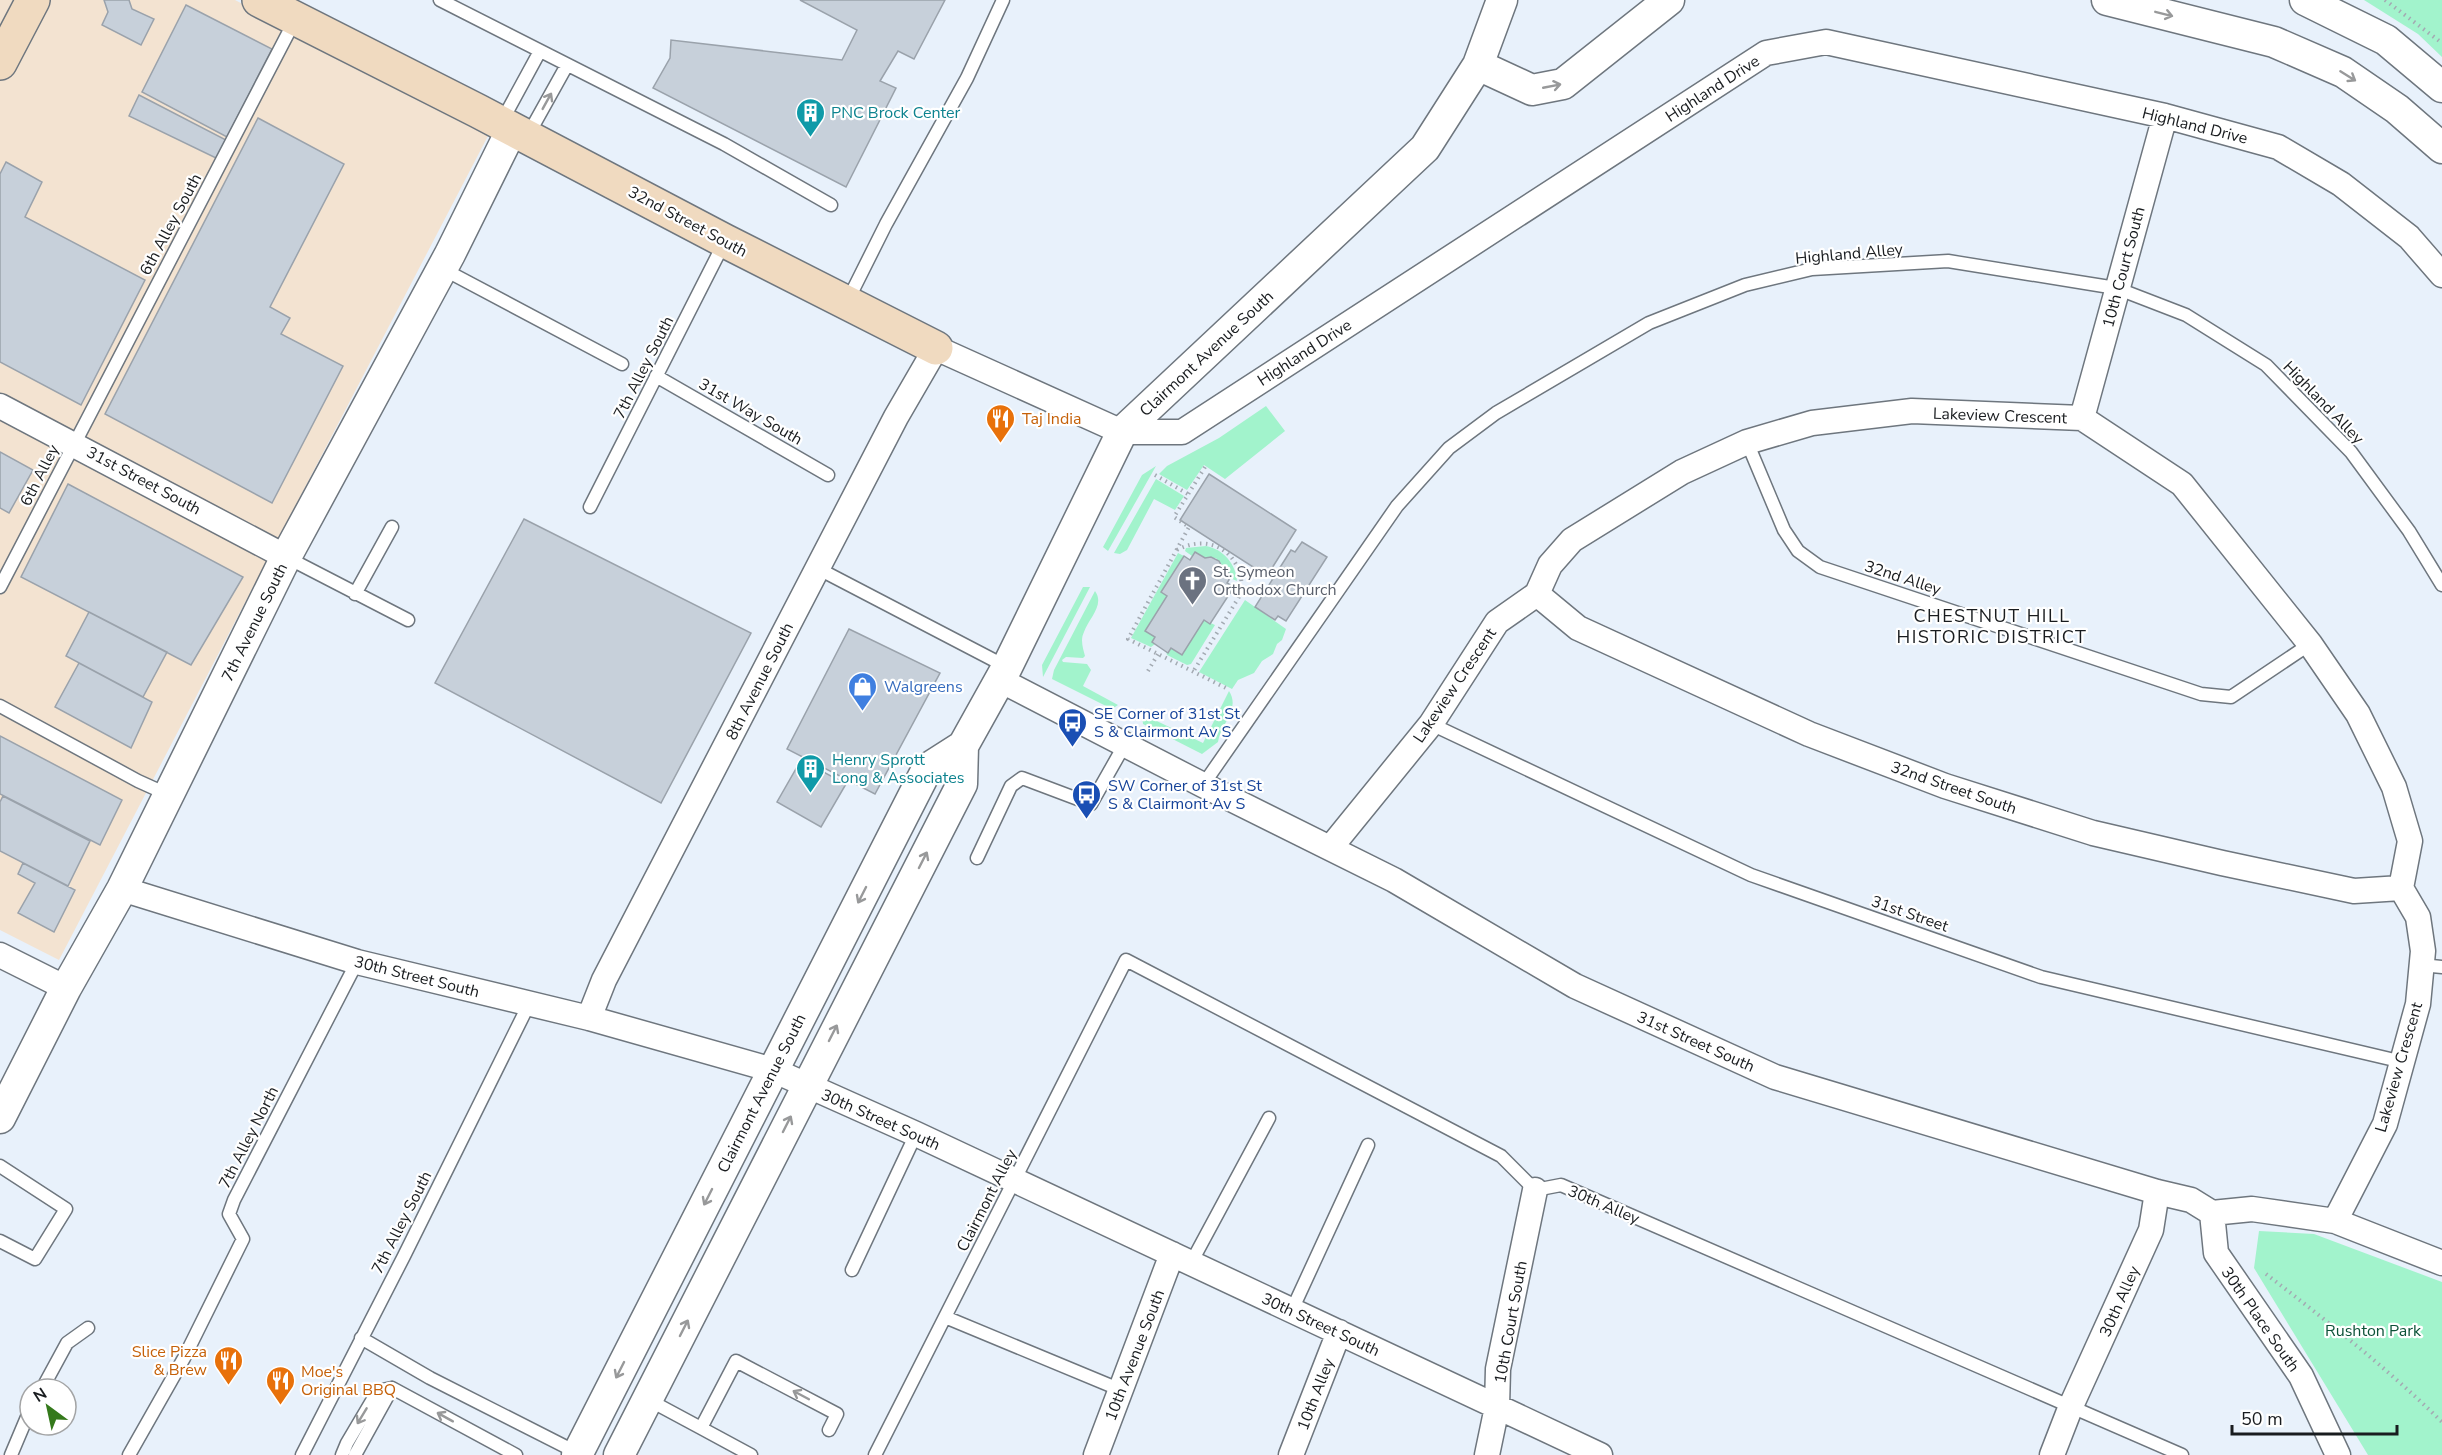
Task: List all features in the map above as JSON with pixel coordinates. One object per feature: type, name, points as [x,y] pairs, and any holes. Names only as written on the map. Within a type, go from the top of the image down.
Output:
[{"type":"main road","points":[[0,63],[33,0]]},
{"type":"main road","name":"32nd Street South","points":[[259,0],[514,129],[725,241],[936,348]]},
{"type":"street","name":"Clairmont Avenue South","points":[[578,1454],[927,769],[963,746],[1004,674],[1122,432],[1425,148],[1478,65],[1502,0]]},
{"type":"street","points":[[1478,65],[1532,90],[1563,84],[1669,0]]},
{"type":"street","points":[[2107,0],[2274,42],[2343,72],[2397,109],[2442,148]]},
{"type":"street","points":[[2305,0],[2386,40],[2442,87]]},
{"type":"street","name":"Highland Drive","points":[[1122,432],[1182,432],[1766,53],[1826,42],[2165,116],[2278,147],[2341,184],[2375,210],[2409,237],[2442,275]]},
{"type":"street","name":"10th Court South","points":[[2082,418],[2165,116]]},
{"type":"street","name":"7th Avenue South","points":[[0,1118],[66,988],[122,890],[286,557],[442,268],[514,129]]},
{"type":"street","name":"32nd Street South","points":[[936,348],[1122,432]]},
{"type":"street","name":"8th Avenue South","points":[[589,1018],[604,980],[817,568],[896,417],[936,348]]},
{"type":"street","name":"31st Street South","points":[[0,406],[74,443],[286,557]]},
{"type":"street","name":"Lakeview Crescent","points":[[1331,847],[1431,724],[1497,622],[1537,594],[1550,565],[1572,540],[1682,472],[1747,442],[1812,423],[1912,411],[2082,418],[2182,484],[2310,644],[2358,714],[2394,787],[2410,841],[2402,888],[2418,917],[2423,951],[2432,966],[2418,1004],[2385,1124],[2335,1221]]},
{"type":"street","name":"32nd Street South","points":[[1537,594],[1578,628],[1588,633],[1809,734],[1946,786],[2093,833],[2222,863],[2354,891],[2402,888]]},
{"type":"street","name":"31st Street South","points":[[1004,674],[1125,744],[1394,880],[1575,986],[1775,1077],[2157,1192],[2191,1200],[2211,1213]]},
{"type":"street","name":"Clairmont Avenue South","points":[[647,1400],[962,784],[963,746]]},
{"type":"street","name":"30th Street South","points":[[122,890],[357,962],[589,1018],[773,1070],[916,1134],[1600,1455]]},
{"type":"street","points":[[0,955],[66,988]]},
{"type":"street","name":"10th Court South","points":[[1487,1455],[1497,1407],[1498,1369],[1535,1190]]},
{"type":"street","name":"30th Alley","points":[[2052,1455],[2071,1406],[2151,1230],[2157,1192]]},
{"type":"street","points":[[2211,1213],[2252,1209],[2335,1221],[2442,1263]]},
{"type":"street","name":"30th Place South","points":[[2211,1213],[2216,1253],[2301,1376],[2338,1455]]},
{"type":"street","name":"10th Avenue South","points":[[1096,1455],[1121,1390],[1182,1259]]},
{"type":"street","name":"10th Alley","points":[[1291,1455],[1338,1332]]},
{"type":"street","points":[[619,1455],[647,1400]]},
{"type":"lane","points":[[440,0],[724,144],[831,205]]},
{"type":"lane","points":[[847,302],[886,224],[967,78],[1003,0]]},
{"type":"lane","name":"6th Alley South","points":[[74,443],[295,19]]},
{"type":"lane","points":[[514,129],[540,51]]},
{"type":"lane","points":[[514,129],[567,65]]},
{"type":"lane","name":"7th Alley South","points":[[590,507],[725,241]]},
{"type":"lane","name":"Highland Alley","points":[[1203,785],[1397,506],[1449,448],[1496,413],[1649,323],[1745,285],[1812,269],[1948,261],[2116,288],[2186,315],[2266,365],[2351,452],[2409,531],[2442,585]]},
{"type":"lane","points":[[442,268],[622,364]]},
{"type":"lane","name":"31st Way South","points":[[656,376],[828,475]]},
{"type":"lane","name":"32nd Alley","points":[[1747,442],[1784,530],[1798,551],[1820,567],[2201,694],[2231,697],[2310,644]]},
{"type":"lane","name":"6th Alley","points":[[0,587],[74,443]]},
{"type":"lane","points":[[355,594],[392,527]]},
{"type":"lane","points":[[286,557],[408,620]]},
{"type":"lane","points":[[817,568],[1004,674]]},
{"type":"lane","points":[[0,706],[138,781],[169,795]]},
{"type":"lane","name":"31st Street","points":[[1431,724],[1750,875],[2041,976],[2403,1062]]},
{"type":"lane","points":[[977,858],[1011,786],[1022,778],[1090,804],[1125,744]]},
{"type":"lane","name":"Clairmont Alley","points":[[875,1455],[1126,960],[1501,1156],[1535,1190]]},
{"type":"lane","name":"7th Alley North","points":[[129,1455],[184,1358],[243,1239],[229,1214],[234,1200],[357,962]]},
{"type":"lane","name":"7th Alley South","points":[[302,1455],[529,1004]]},
{"type":"lane","points":[[1182,1259],[1269,1118]]},
{"type":"lane","points":[[852,1270],[916,1134]]},
{"type":"lane","points":[[1292,1310],[1368,1145]]},
{"type":"lane","points":[[0,1166],[66,1209],[35,1259],[0,1241]]},
{"type":"lane","name":"30th Alley","points":[[1535,1190],[1561,1185],[2182,1455]]},
{"type":"lane","points":[[945,1317],[1121,1390]]},
{"type":"lane","points":[[49,1377],[67,1343],[88,1328]]},
{"type":"lane","points":[[361,1338],[430,1378],[578,1454]]},
{"type":"lane","points":[[700,1428],[736,1361],[837,1414],[829,1430]]},
{"type":"lane","points":[[355,1455],[392,1388]]},
{"type":"lane","points":[[342,1455],[375,1394],[392,1388],[493,1450],[516,1455]]},
{"type":"lane","points":[[647,1400],[751,1455]]},
{"type":"lane","points":[[11,1455],[19,1437]]},
{"type":"path","points":[[2385,0],[2442,44]]},
{"type":"path","points":[[1205,467],[1174,517],[1189,527],[1128,639],[1226,688]]},
{"type":"path","points":[[1155,475],[1188,494]]},
{"type":"path","points":[[1176,550],[1196,542],[1208,542],[1217,546],[1228,553],[1242,582],[1242,592],[1193,672]]},
{"type":"path","points":[[1148,671],[1158,654]]},
{"type":"path","points":[[2266,1274],[2372,1358],[2442,1422]]},
{"type":"shaded area","points":[[0,0],[235,0],[489,134],[59,960],[0,930]]},
{"type":"green space","points":[[2364,0],[2442,0],[2442,57],[2418,34]]},
{"type":"green space","points":[[1266,406],[1285,431],[1225,479],[1204,465],[1187,490],[1159,474],[1167,466],[1219,438]]},
{"type":"green space","points":[[1156,466],[1108,551],[1103,547],[1142,475]]},
{"type":"green space","points":[[1156,479],[1184,496],[1175,510],[1154,499],[1127,550],[1120,554],[1114,553]]},
{"type":"green space","points":[[1206,546],[1218,550],[1228,558],[1237,581],[1230,578],[1232,575],[1223,569],[1216,558],[1205,558],[1195,552],[1192,556],[1185,551],[1186,548]]},
{"type":"green space","points":[[1178,553],[1184,556],[1161,592],[1167,596],[1145,631],[1155,637],[1152,642],[1155,644],[1151,647],[1131,638]]},
{"type":"green space","points":[[1083,587],[1090,587],[1043,677],[1042,665]]},
{"type":"green space","points":[[1095,591],[1098,596],[1097,606],[1082,638],[1085,656],[1083,658],[1066,657],[1062,660],[1063,662],[1087,664],[1091,670],[1083,686],[1118,705],[1112,709],[1052,679],[1054,670]]},
{"type":"green space","points":[[1245,600],[1286,629],[1273,654],[1262,661],[1254,673],[1238,680],[1232,689],[1199,672]]},
{"type":"green space","points":[[1204,620],[1215,625],[1191,664],[1187,665],[1167,655],[1166,651],[1169,652],[1171,648],[1182,654]]},
{"type":"green space","points":[[1229,691],[1233,704],[1218,742],[1202,754],[1143,724],[1142,714],[1203,743]]},
{"type":"green space","name":"Rushton Park","points":[[2259,1231],[2314,1234],[2442,1282],[2442,1455],[2368,1455],[2254,1268]]},
{"type":"building","points":[[104,0],[129,0],[132,9],[154,19],[141,45],[102,25],[108,12]]},
{"type":"building","name":"PNC Brock Center","points":[[800,0],[945,0],[914,59],[898,51],[880,81],[896,88],[846,187],[653,88],[670,58],[671,40],[842,60],[857,30]]},
{"type":"building","points":[[186,5],[272,49],[227,137],[142,92]]},
{"type":"building","points":[[139,95],[226,140],[216,158],[129,116]]},
{"type":"building","points":[[258,118],[344,164],[270,307],[290,318],[281,334],[343,366],[272,503],[105,414]]},
{"type":"building","points":[[6,162],[42,182],[25,217],[145,280],[81,405],[0,362],[0,174]]},
{"type":"building","points":[[0,452],[33,470],[9,513],[0,508]]},
{"type":"building","points":[[1209,474],[1296,530],[1267,576],[1180,520]]},
{"type":"building","points":[[68,484],[243,577],[191,665],[21,577]]},
{"type":"building","points":[[524,519],[751,633],[661,803],[435,683]]},
{"type":"building","points":[[1302,542],[1327,557],[1286,621],[1278,616],[1275,620],[1255,607],[1291,550],[1295,552]]},
{"type":"building","name":"St. Symeon Orthodox Church","points":[[1195,552],[1205,558],[1211,557],[1219,561],[1223,569],[1232,575],[1227,583],[1234,587],[1210,624],[1204,620],[1182,655],[1171,648],[1168,653],[1152,642],[1155,637],[1145,631],[1167,596],[1161,592],[1184,556],[1190,560]]},
{"type":"building","points":[[89,612],[167,652],[143,697],[66,656]]},
{"type":"building","name":"Walgreens","points":[[849,629],[940,673],[875,794],[787,749]]},
{"type":"building","points":[[79,663],[152,702],[131,748],[55,707]]},
{"type":"building","points":[[0,736],[122,800],[100,845],[0,794]]},
{"type":"building","name":"Henry Sprott Long & Associates","points":[[801,760],[846,784],[821,827],[777,802]]},
{"type":"building","points":[[3,796],[90,841],[68,886],[0,851],[0,802]]},
{"type":"building","points":[[23,863],[75,890],[54,932],[18,913],[35,883],[18,874]]},
{"type":"place","name":"PNC Brock Center","points":[[810,138]]},
{"type":"place","name":"Taj India","points":[[1001,444]]},
{"type":"place","name":"St. Symeon Orthodox Church","points":[[1192,606]]},
{"type":"place","name":"Walgreens","points":[[863,712]]},
{"type":"place","name":"SE Corner of 31st St S & Clairmont Av S","points":[[1073,748]]},
{"type":"place","name":"Henry Sprott Long & Associates","points":[[811,794]]},
{"type":"place","name":"SW Corner of 31st St S & Clairmont Av S","points":[[1087,820]]},
{"type":"place","name":"Slice Pizza & Brew","points":[[228,1386]]},
{"type":"place","name":"Moe's Original BBQ","points":[[280,1406]]},
{"type":"district","name":"CHESTNUT HILL HISTORIC DISTRICT","points":[[1992,626]]}]
